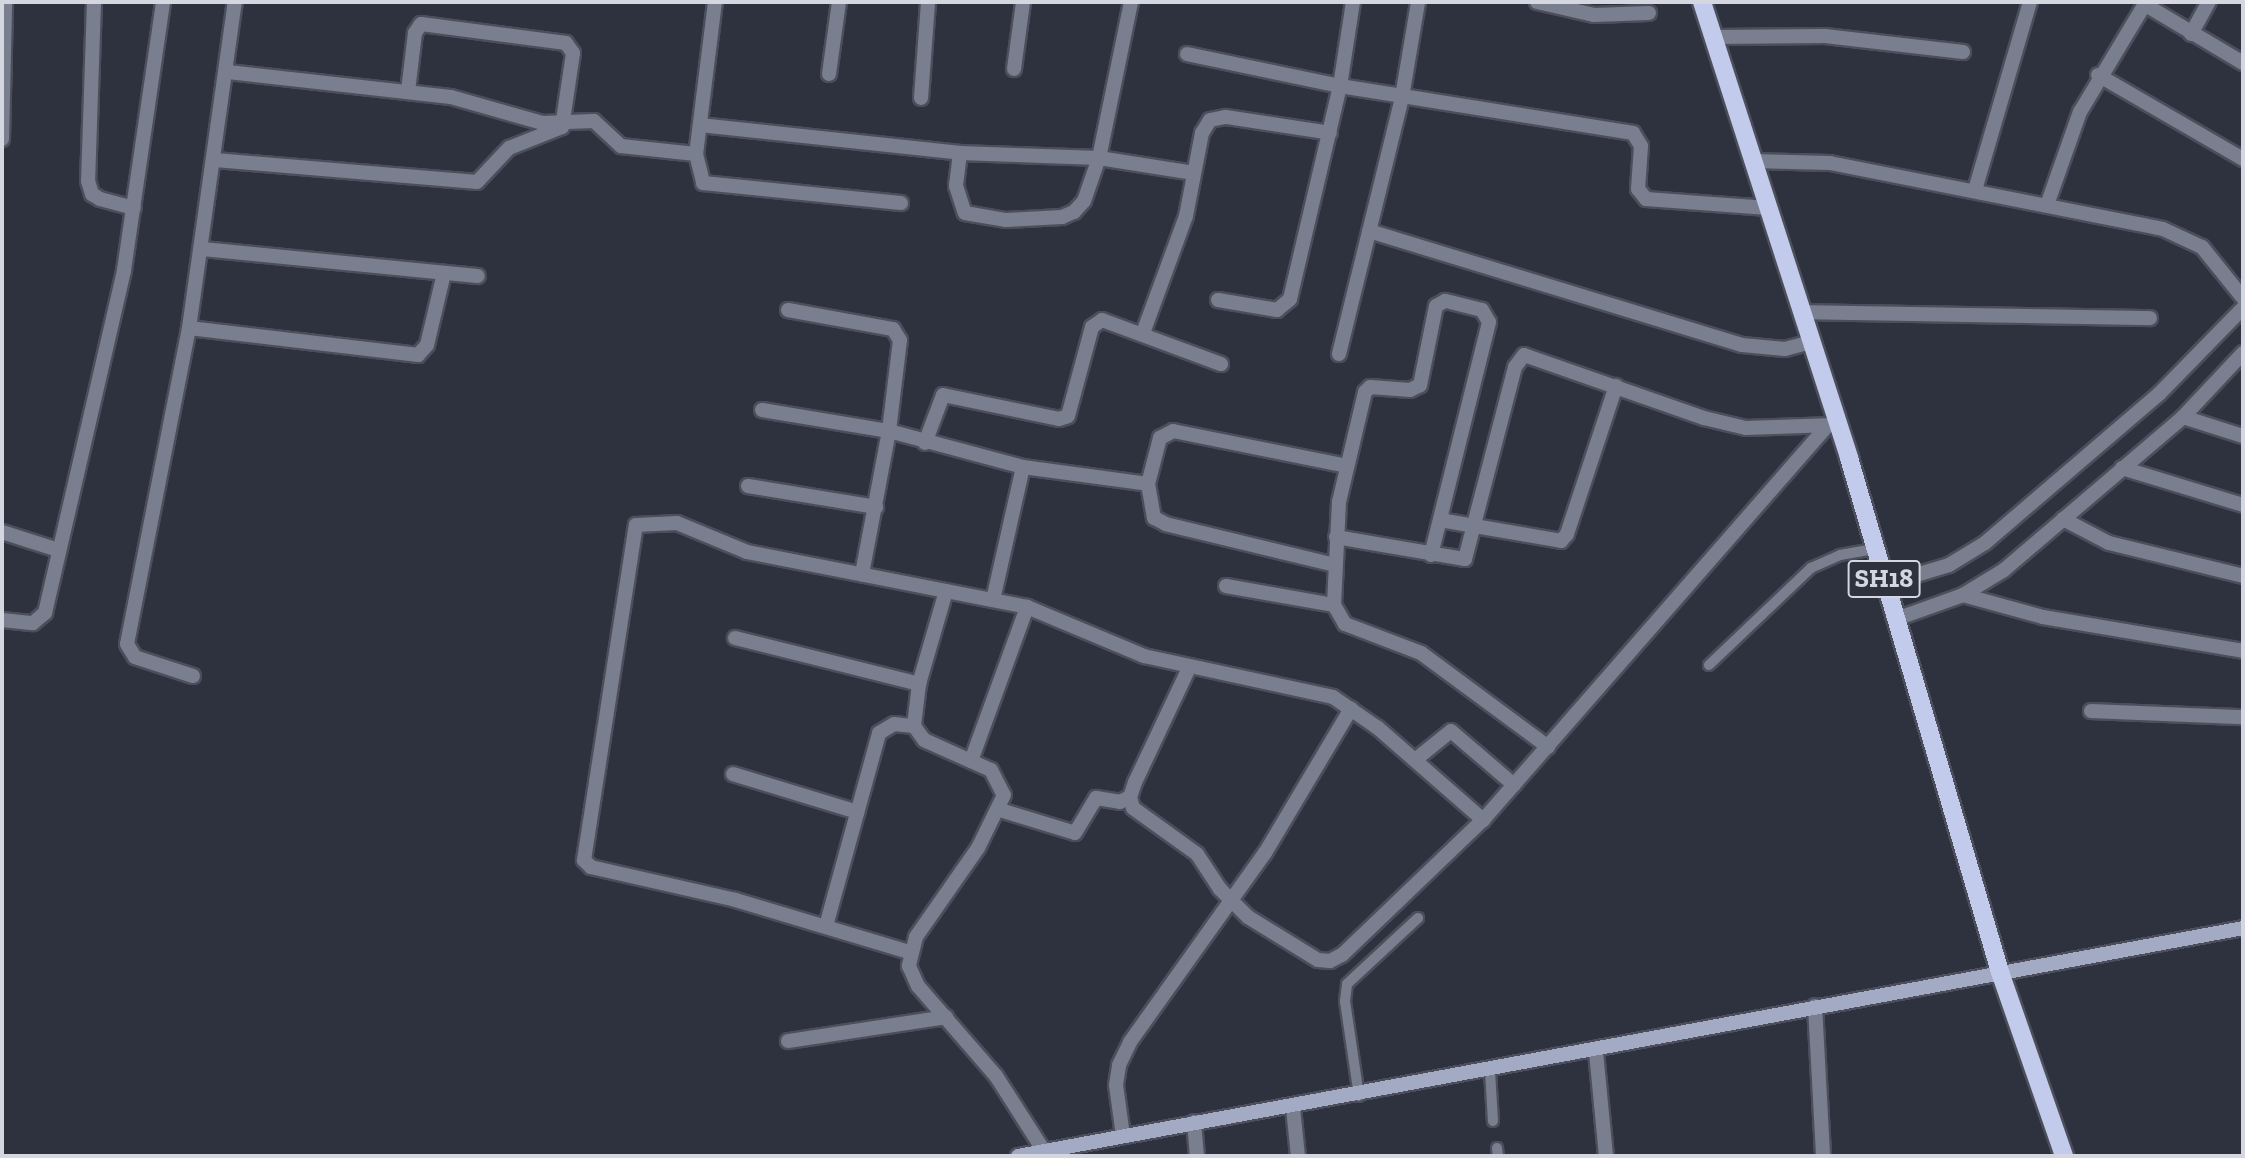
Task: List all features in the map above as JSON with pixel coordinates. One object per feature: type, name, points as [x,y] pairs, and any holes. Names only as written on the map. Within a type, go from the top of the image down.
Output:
[{"type":"main road","name":"SH18","points":[[1702,2],[1802,312],[1833,425],[1886,584],[2000,972],[2064,1156]]},
{"type":"street","points":[[94,2],[88,181],[92,194],[100,199],[134,208]]},
{"type":"street","points":[[2,620],[40,621],[134,208],[163,2]]},
{"type":"street","points":[[193,676],[135,657],[127,644],[189,328],[228,72],[235,2]]},
{"type":"street","points":[[715,2],[696,154],[698,176],[711,186],[901,203]]},
{"type":"street","points":[[828,74],[839,2]]},
{"type":"street","points":[[921,98],[928,2]]},
{"type":"street","points":[[1014,69],[1023,2]]},
{"type":"street","points":[[960,153],[957,200],[965,213],[980,219],[1045,219],[1074,212],[1084,201],[1099,158],[1131,2]]},
{"type":"street","points":[[1218,300],[1284,308],[1330,133],[1353,2]]},
{"type":"street","points":[[1339,354],[1402,97],[1418,2]]},
{"type":"street","points":[[1537,2],[1594,15],[1649,13]]},
{"type":"street","points":[[1975,190],[2030,2]]},
{"type":"street","points":[[2191,34],[2209,2]]},
{"type":"street","points":[[2047,205],[2070,136],[2098,75],[2145,3],[2191,34],[2243,62]]},
{"type":"street","points":[[2,139],[4,8]]},
{"type":"street","points":[[215,160],[477,182],[509,148],[562,127],[566,121],[573,52],[566,43],[421,24],[415,33],[408,90]]},
{"type":"street","points":[[1714,37],[1825,36],[1963,52]]},
{"type":"street","points":[[1187,54],[1402,97],[1633,133],[1641,146],[1638,189],[1646,200],[1768,208]]},
{"type":"street","points":[[228,72],[408,90],[488,106],[542,122],[594,121],[621,146],[696,154]]},
{"type":"street","points":[[2098,75],[2243,159]]},
{"type":"street","points":[[1143,333],[1186,216],[1202,133],[1210,120],[1226,117],[1330,133]]},
{"type":"street","points":[[699,125],[960,153],[1099,158],[1194,173]]},
{"type":"street","points":[[1754,161],[1830,163],[1975,190],[2185,236],[2202,247],[2243,298]]},
{"type":"street","points":[[1369,231],[1742,345],[1785,349],[1811,342]]},
{"type":"street","points":[[202,249],[478,276]]},
{"type":"street","points":[[189,328],[418,355],[427,345],[444,273]]},
{"type":"street","points":[[1431,555],[1489,322],[1482,310],[1438,303],[1420,385],[1410,390],[1370,387],[1365,392],[1346,466],[1336,537],[1334,605],[1345,624],[1421,653],[1548,747]]},
{"type":"street","points":[[1886,584],[1949,565],[1984,543],[2160,393],[2243,308]]},
{"type":"street","points":[[788,310],[898,333],[890,431],[862,574]]},
{"type":"street","points":[[1802,312],[2150,318]]},
{"type":"street","points":[[925,443],[943,395],[1059,419],[1068,416],[1096,322],[1108,321],[1221,364]]},
{"type":"street","points":[[1896,619],[1963,595],[2004,570],[2183,417],[2243,353]]},
{"type":"street","points":[[1336,537],[1465,559],[1518,359],[1532,356],[1704,418],[1746,428],[1833,425]]},
{"type":"street","points":[[1440,520],[1561,541],[1567,534],[1616,386]]},
{"type":"street","points":[[762,410],[890,431],[925,443],[1023,467],[1148,484]]},
{"type":"street","points":[[2183,417],[2243,436]]},
{"type":"street","points":[[1130,797],[1141,817],[1197,854],[1231,902],[1318,960],[1330,961],[1342,955],[1483,820],[1833,425]]},
{"type":"street","points":[[1335,565],[1166,524],[1154,518],[1148,484],[1160,438],[1173,431],[1346,466]]},
{"type":"street","points":[[993,600],[1023,467]]},
{"type":"street","points":[[2122,468],[2243,505]]},
{"type":"street","points":[[748,486],[876,507]]},
{"type":"street","points":[[2063,519],[2109,543],[2243,576]]},
{"type":"street","points":[[909,952],[826,926],[591,867],[582,850],[636,524],[677,523],[747,552],[1027,607],[1144,656],[1189,668],[1305,689],[1351,709],[1415,760],[1483,820]]},
{"type":"street","points":[[2,532],[58,550]]},
{"type":"street","points":[[1226,586],[1334,605]]},
{"type":"street","points":[[946,591],[919,684],[914,726],[924,740],[991,770],[1001,781],[1004,795],[1000,810],[909,952],[909,966],[918,986],[996,1076],[1044,1151]]},
{"type":"street","points":[[1963,595],[2043,617],[2243,651]]},
{"type":"street","points":[[971,761],[1027,607]]},
{"type":"street","points":[[736,638],[919,684]]},
{"type":"street","points":[[1000,810],[1076,833],[1096,798],[1120,802],[1130,797],[1189,668]]},
{"type":"street","points":[[1123,1136],[1116,1085],[1119,1065],[1130,1042],[1231,902],[1351,709]]},
{"type":"street","points":[[2091,711],[2243,717]]},
{"type":"street","points":[[826,926],[879,733],[894,724],[914,726]]},
{"type":"street","points":[[1415,760],[1451,731],[1514,785]]},
{"type":"street","points":[[733,774],[857,812]]},
{"type":"street","points":[[1018,1156],[1194,1122],[1359,1096],[1595,1052],[1815,1006],[2243,928]]},
{"type":"street","points":[[1815,1006],[1823,1156]]},
{"type":"street","points":[[788,1041],[946,1017]]},
{"type":"street","points":[[1595,1052],[1606,1156]]},
{"type":"street","points":[[1293,1108],[1298,1156]]},
{"type":"street","points":[[1194,1122],[1197,1156]]},
{"type":"lane","points":[[1709,665],[1811,568],[1840,555],[1875,549]]},
{"type":"lane","points":[[1359,1096],[1345,1001],[1348,984],[1418,918]]},
{"type":"lane","points":[[1490,1071],[1493,1121]]}]
